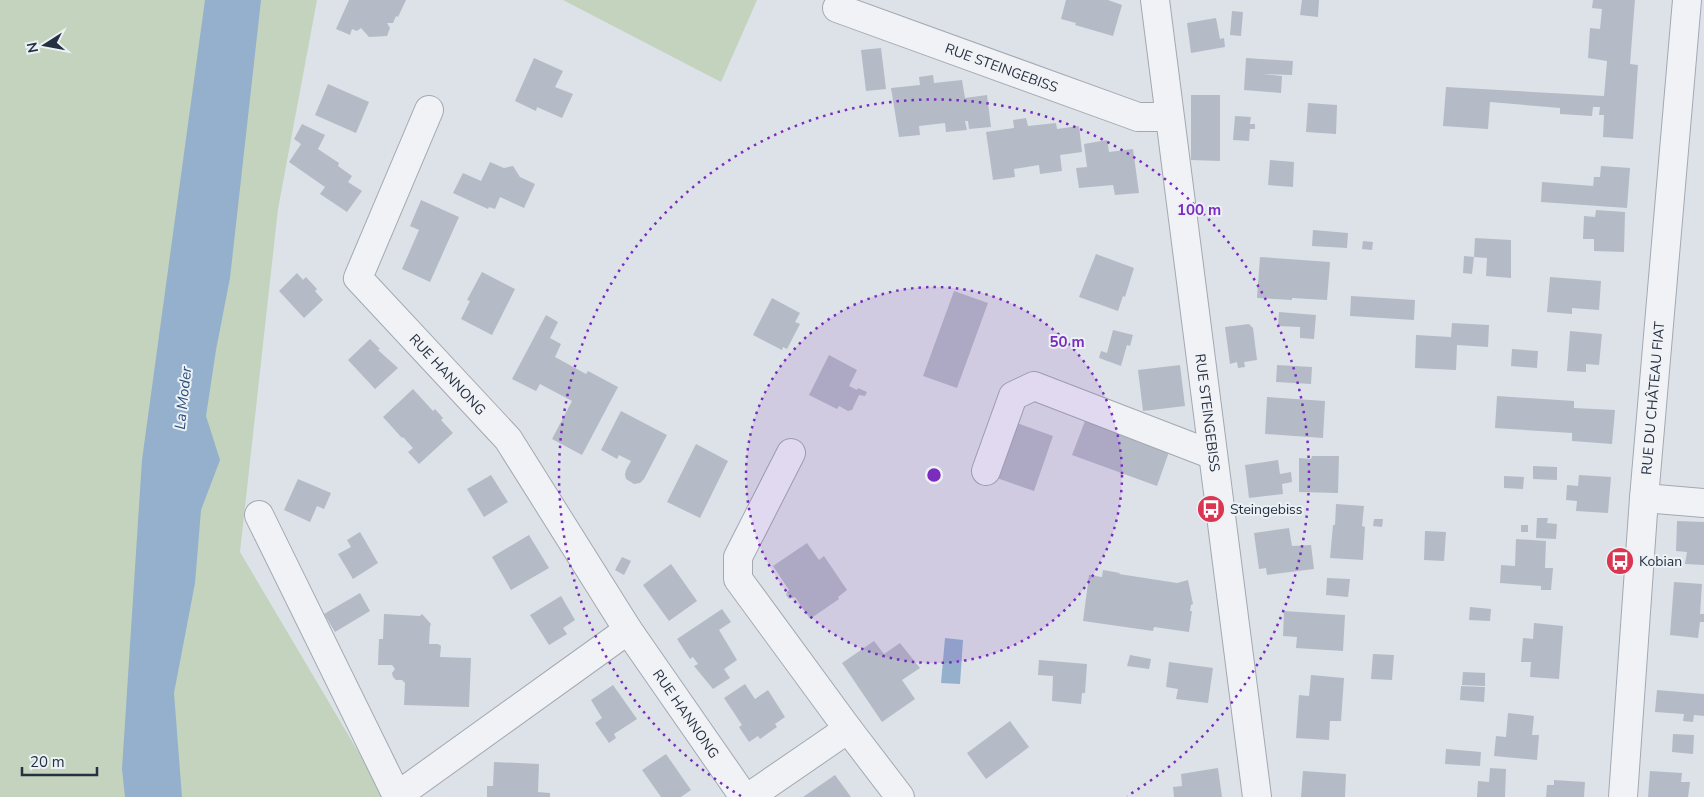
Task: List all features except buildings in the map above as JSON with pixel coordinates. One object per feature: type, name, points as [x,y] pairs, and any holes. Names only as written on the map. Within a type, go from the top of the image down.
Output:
[{"type":"street","name":"RUE STEINGEBISS","points":[[1155,0],[1257,797]]},
{"type":"street","name":"RUE DU CHÂTEAU FIAT","points":[[1624,797],[1644,498],[1687,0]]},
{"type":"street","name":"RUE STEINGEBISS","points":[[837,8],[1138,117],[1169,117]]},
{"type":"street","name":"RUE HANNONG","points":[[430,110],[358,278],[508,439],[628,630],[744,797]]},
{"type":"street","points":[[986,471],[1013,396],[1034,386],[1213,456]]},
{"type":"street","points":[[791,453],[738,557],[738,579],[900,797]]},
{"type":"street","points":[[1644,498],[1704,503]]},
{"type":"street","points":[[259,516],[397,796],[628,630]]},
{"type":"street","points":[[749,797],[848,729]]},
{"type":"green space","points":[[0,0],[317,0],[278,209],[240,552],[385,797],[0,797]]},
{"type":"green space","points":[[563,0],[757,0],[721,82]]},
{"type":"water","name":"La Moder","points":[[205,0],[261,0],[230,278],[206,416],[220,460],[201,510],[195,583],[174,693],[182,797],[125,797],[122,769],[142,460]]},
{"type":"water","points":[[945,638],[963,640],[960,684],[941,683]]},
{"type":"place","name":"Steingebiss","points":[[1211,509]]},
{"type":"place","name":"Kobian","points":[[1620,561]]}]
